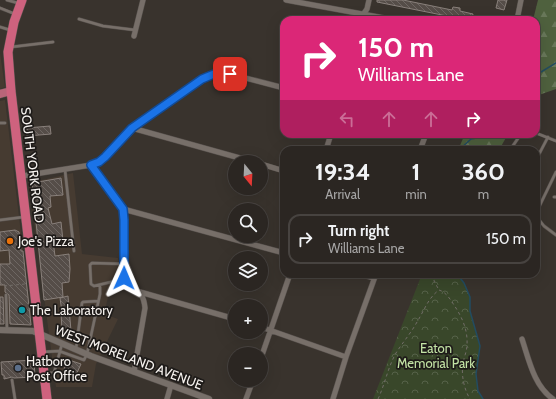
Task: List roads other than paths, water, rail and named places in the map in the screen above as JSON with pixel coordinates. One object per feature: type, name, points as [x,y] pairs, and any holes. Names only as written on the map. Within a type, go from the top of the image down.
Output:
[{"type":"highway","name":"SOUTH YORK ROAD","points":[[21,2],[6,50],[43,352],[47,399]]},
{"type":"main road","points":[[0,94],[11,91]]},
{"type":"street","points":[[134,36],[143,0]]},
{"type":"street","points":[[286,0],[374,16]]},
{"type":"street","points":[[364,14],[369,0]]},
{"type":"street","points":[[518,16],[521,0]]},
{"type":"street","points":[[22,176],[91,165],[99,162],[132,128],[202,79],[214,74],[230,74],[280,87]]},
{"type":"street","points":[[132,128],[229,155]]},
{"type":"street","points":[[91,165],[123,209],[124,279],[127,284],[140,292],[228,317]]},
{"type":"street","points":[[268,166],[280,170]]},
{"type":"street","points":[[123,209],[280,253]]},
{"type":"street","points":[[265,347],[289,278]]},
{"type":"street","points":[[333,399],[346,357],[374,278]]},
{"type":"street","points":[[134,372],[145,308],[144,300],[140,292]]},
{"type":"street","points":[[268,329],[346,357]]},
{"type":"street","name":"WEST MORELAND AVENUE","points":[[0,330],[33,331],[76,350],[209,399]]},
{"type":"street","points":[[522,339],[538,383],[546,394],[553,399]]},
{"type":"street","points":[[167,399],[171,385]]},
{"type":"street","points":[[246,399],[250,387]]},
{"type":"lane","points":[[7,0],[21,2]]},
{"type":"lane","points":[[0,8],[17,14]]},
{"type":"lane","points":[[79,19],[103,26],[136,30]]},
{"type":"lane","points":[[0,27],[13,30]]},
{"type":"lane","points":[[6,50],[53,42]]},
{"type":"lane","points":[[0,123],[5,123]]},
{"type":"lane","points":[[540,134],[556,141]]},
{"type":"lane","points":[[540,152],[548,137]]},
{"type":"lane","points":[[64,169],[74,251]]},
{"type":"lane","points":[[540,205],[556,172]]},
{"type":"lane","points":[[0,220],[27,217]]},
{"type":"lane","points":[[540,221],[556,236]]},
{"type":"lane","points":[[124,264],[92,263],[90,265],[92,286],[124,279]]},
{"type":"lane","points":[[43,352],[59,351],[84,360],[87,354],[100,285]]},
{"type":"lane","points":[[6,295],[7,331]]},
{"type":"lane","points":[[76,350],[82,303],[98,301]]},
{"type":"lane","points":[[45,373],[54,373],[62,344]]},
{"type":"lane","points":[[12,380],[15,399]]},
{"type":"waterway","points":[[540,73],[556,63]]},
{"type":"waterway","points":[[463,146],[471,139],[477,138]]},
{"type":"waterway","points":[[460,278],[470,297],[470,311],[480,346],[476,374],[478,391],[483,399]]},
{"type":"place","name":"Joe's Pizza","points":[[10,241]]},
{"type":"place","name":"The Laboratory","points":[[22,310]]},
{"type":"place","name":"Hatboro Post Office","points":[[18,368]]},
{"type":"park label","name":"Eaton Memorial Park","points":[[436,356]]}]
